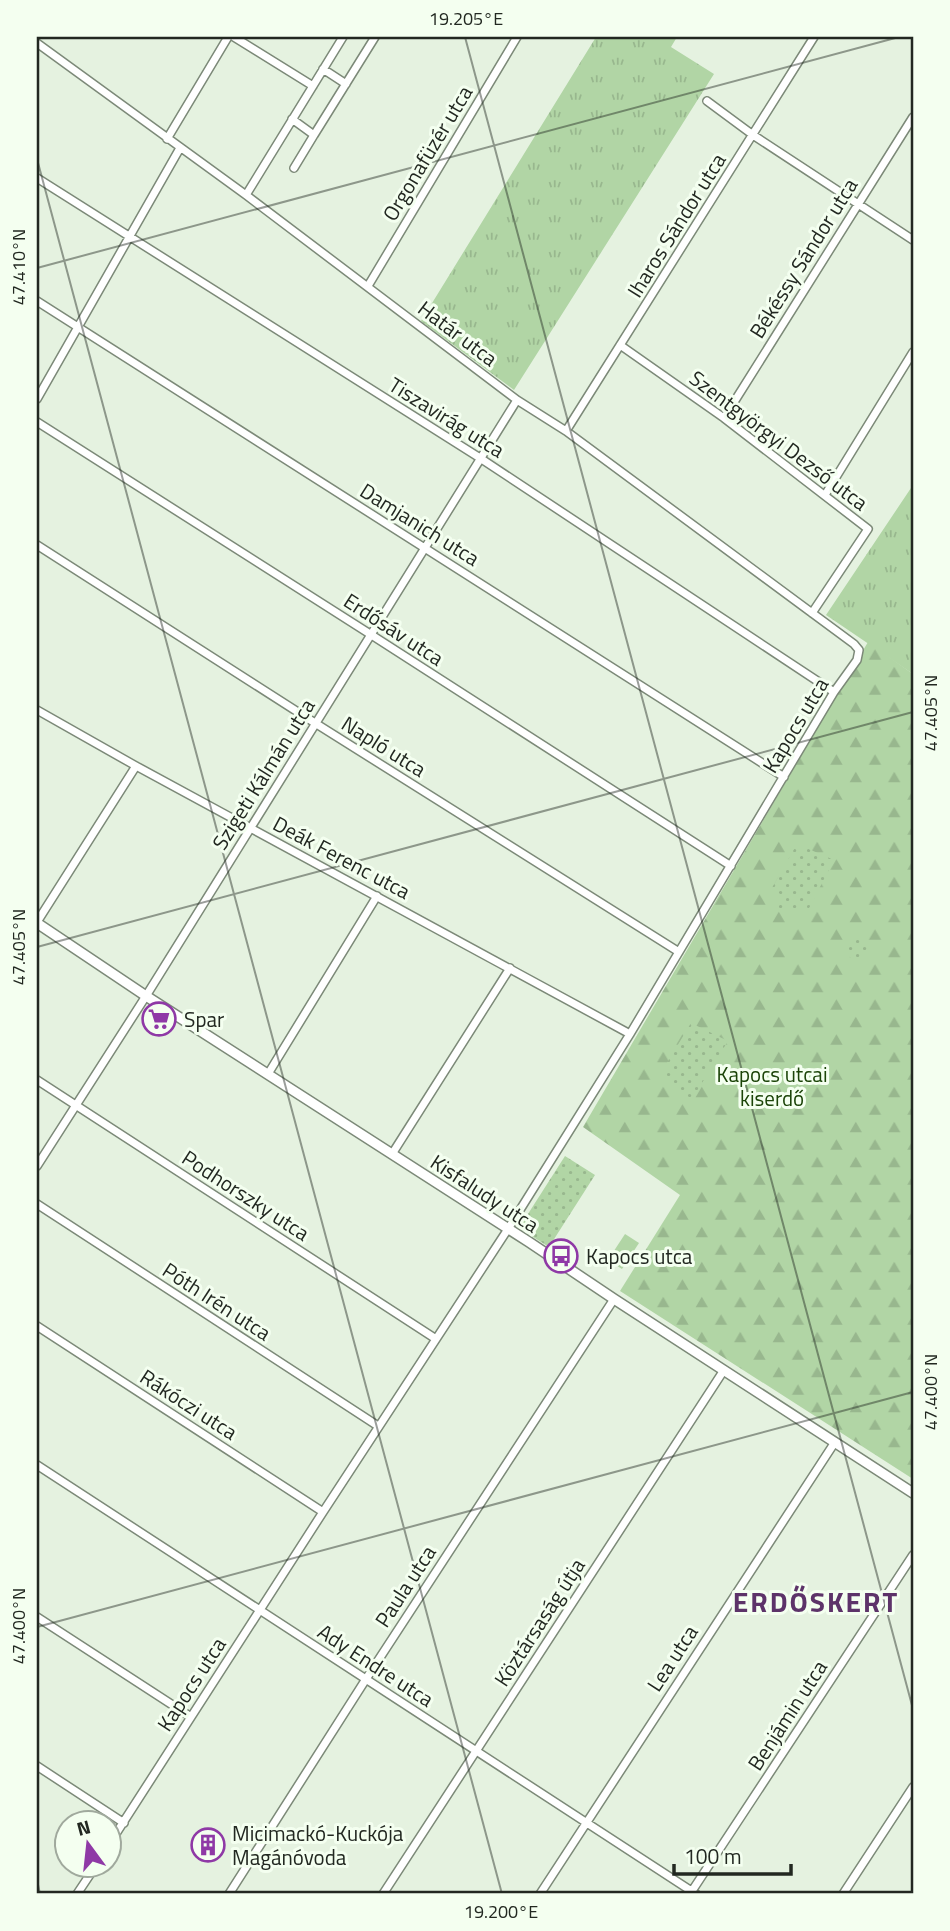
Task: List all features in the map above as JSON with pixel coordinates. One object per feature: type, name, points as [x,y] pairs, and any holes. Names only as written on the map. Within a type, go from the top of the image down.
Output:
[{"type":"street","points":[[167,139],[228,37]]},
{"type":"street","points":[[234,37],[313,86]]},
{"type":"street","points":[[246,195],[343,37]]},
{"type":"street","points":[[294,169],[375,37]]},
{"type":"street","name":"Orgonafüzér utca","points":[[368,286],[517,37]]},
{"type":"street","name":"Iharos Sándor utca","points":[[566,431],[814,37]]},
{"type":"street","name":"Határ utca","points":[[37,43],[246,195],[517,400],[566,431],[859,650]]},
{"type":"street","points":[[323,69],[346,84]]},
{"type":"street","points":[[707,101],[753,135],[913,240]]},
{"type":"street","name":"Békéssy Sándor utca","points":[[723,418],[913,117]]},
{"type":"street","points":[[292,120],[314,135]]},
{"type":"street","points":[[37,400],[180,148]]},
{"type":"street","name":"Tiszavirág utca","points":[[37,177],[480,458],[834,692]]},
{"type":"street","name":"Damjanich utca","points":[[37,301],[784,777]]},
{"type":"street","name":"Szentgyörgyi Dezső utca","points":[[620,345],[723,418],[868,529],[812,613]]},
{"type":"street","points":[[825,495],[913,352]]},
{"type":"street","name":"Szigeti Kálmán utca","points":[[37,1166],[517,400]]},
{"type":"street","name":"Erdősáv utca","points":[[37,422],[731,866]]},
{"type":"street","name":"Napló utca","points":[[37,545],[679,952]]},
{"type":"street","name":"Kapocs utca","points":[[122,1826],[259,1610],[508,1229],[630,1034],[834,692],[857,660],[859,650]]},
{"type":"street","name":"Deák Ferenc utca","points":[[37,710],[630,1034]]},
{"type":"street","points":[[37,923],[136,766]]},
{"type":"street","points":[[268,1074],[377,896]]},
{"type":"street","name":"Kisfaludy utca","points":[[37,923],[913,1493]]},
{"type":"street","points":[[392,1154],[510,968]]},
{"type":"street","name":"Podhorszky utca","points":[[37,1080],[436,1339]]},
{"type":"street","name":"Póth Irén utca","points":[[37,1204],[378,1426]]},
{"type":"street","name":"Paula utca","points":[[229,1894],[614,1299]]},
{"type":"street","name":"Rákóczi utca","points":[[37,1326],[323,1512]]},
{"type":"street","name":"Köztársaság útja","points":[[383,1894],[724,1370]]},
{"type":"street","name":"Lea utca","points":[[540,1894],[835,1442]]},
{"type":"street","name":"Ady Endre utca","points":[[37,1465],[692,1893]]},
{"type":"street","name":"Benjámin utca","points":[[692,1893],[913,1555]]},
{"type":"street","points":[[37,1616],[191,1717]]},
{"type":"street","points":[[37,1766],[124,1823]]},
{"type":"street","points":[[843,1894],[913,1787]]},
{"type":"street","points":[[77,1894],[88,1878]]},
{"type":"green space","points":[[596,37],[677,37],[671,47],[714,74],[514,390],[421,321]]},
{"type":"green space","points":[[913,485],[913,674],[826,615]]},
{"type":"green space","name":"Kapocs utcai kiserdő","points":[[868,642],[913,674],[913,1479],[620,1291],[680,1195],[583,1127]]},
{"type":"green space","points":[[797,844],[834,860],[807,912],[776,911],[780,894],[772,888]]},
{"type":"green space","points":[[857,939],[865,943],[870,952],[865,961],[852,959],[844,948],[847,941]]},
{"type":"green space","points":[[691,1023],[728,1041],[692,1099],[667,1084],[662,1071]]},
{"type":"green space","points":[[565,1156],[595,1175],[549,1247],[519,1228]]},
{"type":"green space","points":[[625,1234],[639,1243],[622,1269],[608,1260]]},
{"type":"place","name":"Spar","points":[[159,1019]]},
{"type":"place","name":"Kapocs utca","points":[[561,1256]]},
{"type":"place","name":"Micimackó-Kuckója Magánóvoda","points":[[208,1845]]},
{"type":"district","name":"ERDŐSKERT","points":[[816,1601]]}]
